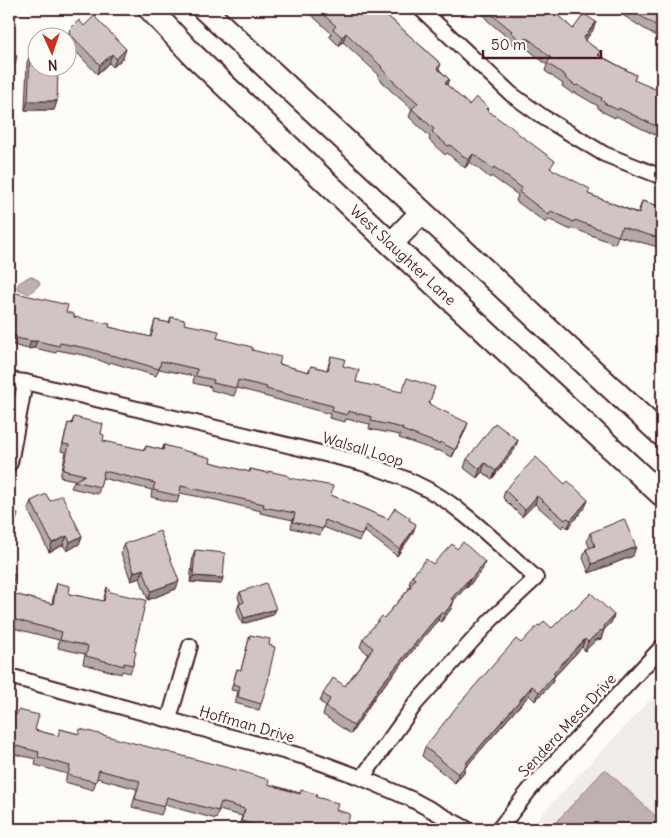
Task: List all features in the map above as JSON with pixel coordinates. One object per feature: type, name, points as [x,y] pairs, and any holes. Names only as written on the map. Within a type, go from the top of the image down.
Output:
[{"type":"main road","name":"West Slaughter Lane","points":[[150,9],[192,54],[391,244],[662,495]]},
{"type":"main road","points":[[204,9],[662,435]]},
{"type":"main road","points":[[391,244],[422,212]]},
{"type":"street","points":[[421,9],[511,94],[543,118],[604,154],[662,177]]},
{"type":"street","name":"Walsall Loop","points":[[9,380],[25,382],[352,460],[390,472],[421,486],[460,510],[536,578],[491,620],[416,703],[362,778]]},
{"type":"street","points":[[10,463],[25,382]]},
{"type":"street","points":[[169,719],[190,646]]},
{"type":"street","name":"Sendera Mesa Drive","points":[[499,829],[531,788],[662,647]]},
{"type":"street","name":"Hoffman Drive","points":[[9,676],[305,757],[411,799],[467,829]]},
{"type":"shaded area","points":[[30,276],[38,280],[40,284],[29,294],[17,287],[19,283]]},
{"type":"shaded area","points":[[662,687],[662,829],[528,829]]},
{"type":"shaded area","points":[[605,769],[662,822],[662,829],[550,829]]},
{"type":"building","points":[[317,9],[380,9],[441,64],[437,68],[449,79],[445,83],[469,105],[476,97],[488,107],[486,109],[555,161],[550,168],[590,189],[588,194],[639,214],[642,201],[662,207],[662,239],[622,227],[618,236],[575,220],[574,222],[551,211],[549,215],[519,192],[522,188],[494,167],[493,169],[473,154],[468,160],[432,132],[434,129],[412,109],[418,103],[392,80],[382,67],[346,33],[342,37],[333,29],[336,26]]},
{"type":"building","points":[[488,9],[551,9],[573,29],[584,14],[596,22],[583,39],[601,52],[598,55],[636,75],[634,80],[662,92],[662,117],[658,127],[619,108],[618,110],[604,103],[601,100],[602,98],[576,86],[565,78],[566,76],[547,63],[551,58],[534,43],[527,38],[522,42]]},
{"type":"building","points":[[629,9],[662,9],[662,29]]},
{"type":"building","points":[[94,16],[126,49],[116,59],[112,54],[100,65],[78,42],[78,28],[71,28],[79,20],[84,26]]},
{"type":"building","points":[[9,54],[17,56],[9,90]]},
{"type":"building","points":[[29,78],[58,78],[57,101],[28,101]]},
{"type":"building","points":[[12,292],[68,305],[66,312],[74,314],[74,317],[110,324],[109,327],[151,337],[155,320],[170,323],[171,317],[185,320],[184,324],[219,331],[217,338],[252,347],[252,350],[281,357],[279,364],[309,372],[311,366],[328,370],[331,356],[345,359],[343,366],[359,370],[356,382],[402,392],[407,378],[435,387],[429,404],[468,423],[455,450],[440,442],[439,444],[402,430],[403,428],[371,421],[372,417],[348,411],[347,415],[332,411],[333,406],[266,389],[267,387],[238,380],[236,388],[213,383],[214,380],[196,376],[197,369],[161,361],[159,369],[91,349],[60,343],[59,346],[16,338],[16,336],[9,333],[9,305]]},
{"type":"building","points":[[74,417],[103,424],[101,434],[104,435],[103,441],[145,450],[146,446],[163,450],[164,445],[211,458],[210,462],[250,472],[250,469],[268,473],[268,471],[286,475],[290,478],[333,486],[331,495],[388,519],[395,508],[416,524],[400,549],[366,525],[362,535],[325,520],[323,529],[293,522],[295,513],[263,507],[264,504],[181,486],[179,496],[153,490],[155,483],[104,471],[100,487],[74,481],[85,475],[63,470],[69,445],[63,444],[68,423],[72,424]]},
{"type":"building","points":[[495,423],[518,440],[496,471],[485,463],[480,469],[467,459]]},
{"type":"building","points":[[536,457],[565,484],[568,481],[588,500],[571,520],[567,518],[565,520],[537,496],[525,510],[505,490]]},
{"type":"building","points":[[46,494],[50,501],[62,495],[82,536],[70,542],[67,536],[52,543],[31,501]]},
{"type":"building","points":[[9,511],[18,514],[12,534],[9,533]]},
{"type":"building","points":[[624,519],[636,547],[592,564],[586,549],[595,546],[590,533]]},
{"type":"building","points":[[160,531],[179,581],[151,591],[143,569],[134,572],[124,544]]},
{"type":"building","points":[[463,542],[485,562],[451,599],[454,601],[444,614],[441,612],[380,686],[354,726],[326,707],[330,699],[323,694],[333,678],[345,686],[373,648],[363,639],[382,616],[384,618],[411,587],[415,579],[412,576],[426,559],[433,564],[452,544],[457,549]]},
{"type":"building","points":[[195,550],[225,553],[223,578],[193,576]]},
{"type":"building","points":[[9,573],[15,575],[10,593],[53,604],[57,583],[70,586],[69,594],[104,601],[107,587],[110,592],[146,600],[134,651],[136,652],[133,665],[124,663],[124,666],[86,656],[88,646],[60,640],[62,632],[9,618]]},
{"type":"building","points":[[266,583],[276,609],[244,618],[239,604],[244,602],[240,592]]},
{"type":"building","points":[[591,593],[614,615],[604,626],[604,630],[599,631],[588,642],[585,639],[553,673],[555,675],[539,692],[532,686],[458,774],[425,747],[458,705],[516,639],[521,643],[544,621],[552,628],[572,608],[574,610]]},
{"type":"building","points":[[250,635],[270,639],[269,645],[275,647],[269,678],[261,704],[238,697],[240,686],[233,684],[237,669],[241,670]]},
{"type":"building","points":[[18,710],[39,715],[35,730],[58,736],[60,729],[79,734],[80,729],[244,772],[269,780],[268,784],[300,794],[301,790],[317,794],[316,797],[338,803],[336,810],[350,814],[346,829],[270,829],[241,821],[245,809],[221,802],[218,811],[167,797],[164,807],[135,799],[140,781],[99,770],[96,782],[68,775],[70,766],[38,757],[39,752],[9,744],[9,713],[16,715]]}]
